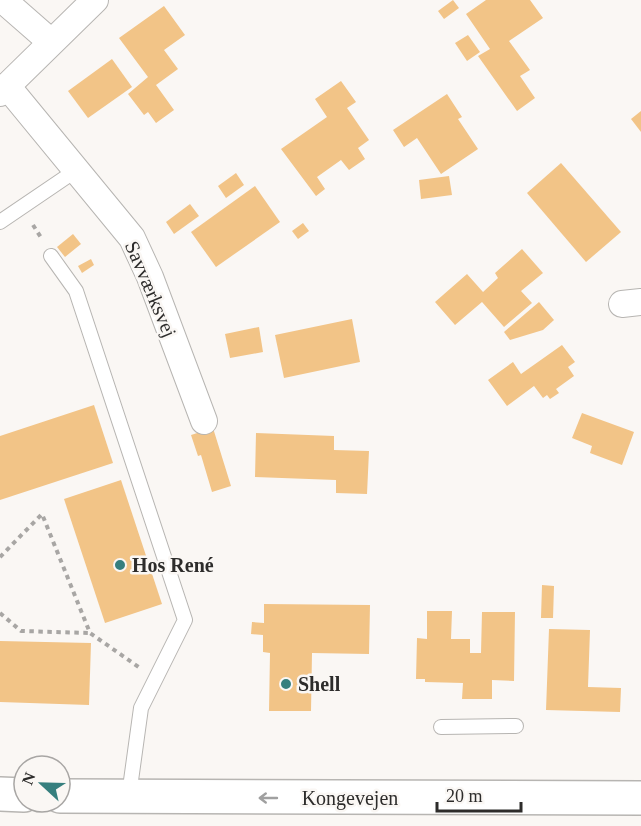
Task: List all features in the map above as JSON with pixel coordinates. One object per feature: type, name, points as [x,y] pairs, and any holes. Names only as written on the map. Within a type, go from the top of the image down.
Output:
[{"type":"main road","name":"Kongevejen","points":[[72,796],[641,798]]},
{"type":"street","points":[[3,0],[51,42]]},
{"type":"street","points":[[3,90],[94,0]]},
{"type":"street","name":"Savværksvej","points":[[3,90],[132,238],[150,277],[204,421]]},
{"type":"lane","points":[[0,222],[75,171]]},
{"type":"lane","points":[[51,256],[76,291],[185,620],[141,708],[129,798]]},
{"type":"lane","points":[[441,727],[516,726]]},
{"type":"path","points":[[22,207],[51,256]]},
{"type":"path","points":[[0,557],[42,514],[90,633]]},
{"type":"path","points":[[0,613],[21,631],[90,633],[156,678]]},
{"type":"building","points":[[453,0],[459,8],[444,19],[438,11]]},
{"type":"building","points":[[486,0],[530,0],[543,18],[509,41],[530,70],[520,76],[535,98],[517,111],[478,56],[490,49],[466,14]]},
{"type":"building","points":[[164,6],[185,35],[164,50],[178,69],[156,85],[174,110],[156,123],[148,112],[144,115],[128,94],[148,77],[119,38]]},
{"type":"building","points":[[468,35],[480,52],[467,61],[455,43]]},
{"type":"building","points":[[112,59],[132,87],[88,118],[68,91]]},
{"type":"building","points":[[341,81],[356,102],[347,108],[369,140],[358,148],[365,159],[349,170],[341,160],[317,177],[325,189],[316,196],[281,149],[327,117],[315,99]]},
{"type":"building","points":[[447,94],[462,117],[458,119],[478,149],[441,174],[417,138],[404,147],[393,130]]},
{"type":"building","points":[[641,111],[641,132],[631,119]]},
{"type":"building","points":[[561,163],[621,232],[586,262],[527,193]]},
{"type":"building","points":[[236,173],[244,185],[226,198],[218,186]]},
{"type":"building","points":[[449,176],[452,195],[421,199],[419,180]]},
{"type":"building","points":[[255,186],[280,222],[216,267],[191,232]]},
{"type":"building","points":[[190,204],[199,216],[174,234],[166,222]]},
{"type":"building","points":[[303,223],[309,231],[298,239],[292,231]]},
{"type":"building","points":[[73,234],[81,244],[65,257],[57,247]]},
{"type":"building","points":[[522,249],[543,273],[521,291],[532,303],[504,327],[482,302],[455,325],[435,302],[467,274],[483,292],[498,278],[495,273]]},
{"type":"building","points":[[91,259],[94,265],[82,273],[78,266]]},
{"type":"building","points":[[539,302],[554,320],[543,330],[510,340],[504,332]]},
{"type":"building","points":[[352,319],[360,362],[284,378],[275,335]]},
{"type":"building","points":[[259,327],[263,352],[230,358],[225,334]]},
{"type":"building","points":[[562,345],[575,362],[568,367],[574,376],[556,389],[559,393],[550,399],[547,395],[543,398],[534,386],[507,406],[488,380],[513,362],[521,374]]},
{"type":"building","points":[[94,405],[113,463],[0,500],[0,436]]},
{"type":"building","points":[[582,413],[634,432],[622,465],[590,453],[592,446],[572,438]]},
{"type":"building","points":[[213,428],[231,486],[212,492],[201,455],[198,456],[191,435]]},
{"type":"building","points":[[256,433],[334,436],[334,450],[369,451],[367,494],[336,493],[336,480],[255,477]]},
{"type":"building","points":[[121,480],[162,604],[105,623],[64,499]]},
{"type":"building","points":[[542,585],[554,586],[553,618],[541,618]]},
{"type":"building","points":[[264,604],[370,605],[369,654],[312,653],[311,711],[269,711],[270,653],[263,652],[263,635],[251,634],[252,622],[264,623]]},
{"type":"building","points":[[427,611],[452,611],[451,639],[470,639],[470,653],[481,653],[482,612],[515,612],[514,681],[492,680],[492,699],[462,699],[463,683],[425,682],[425,679],[416,679],[417,638],[427,639]]},
{"type":"building","points":[[549,629],[590,630],[588,687],[621,688],[620,712],[546,710]]},
{"type":"building","points":[[0,641],[91,643],[89,705],[0,702]]},
{"type":"place","name":"Hos René","points":[[120,565]]},
{"type":"place","name":"Shell","points":[[286,684]]}]
